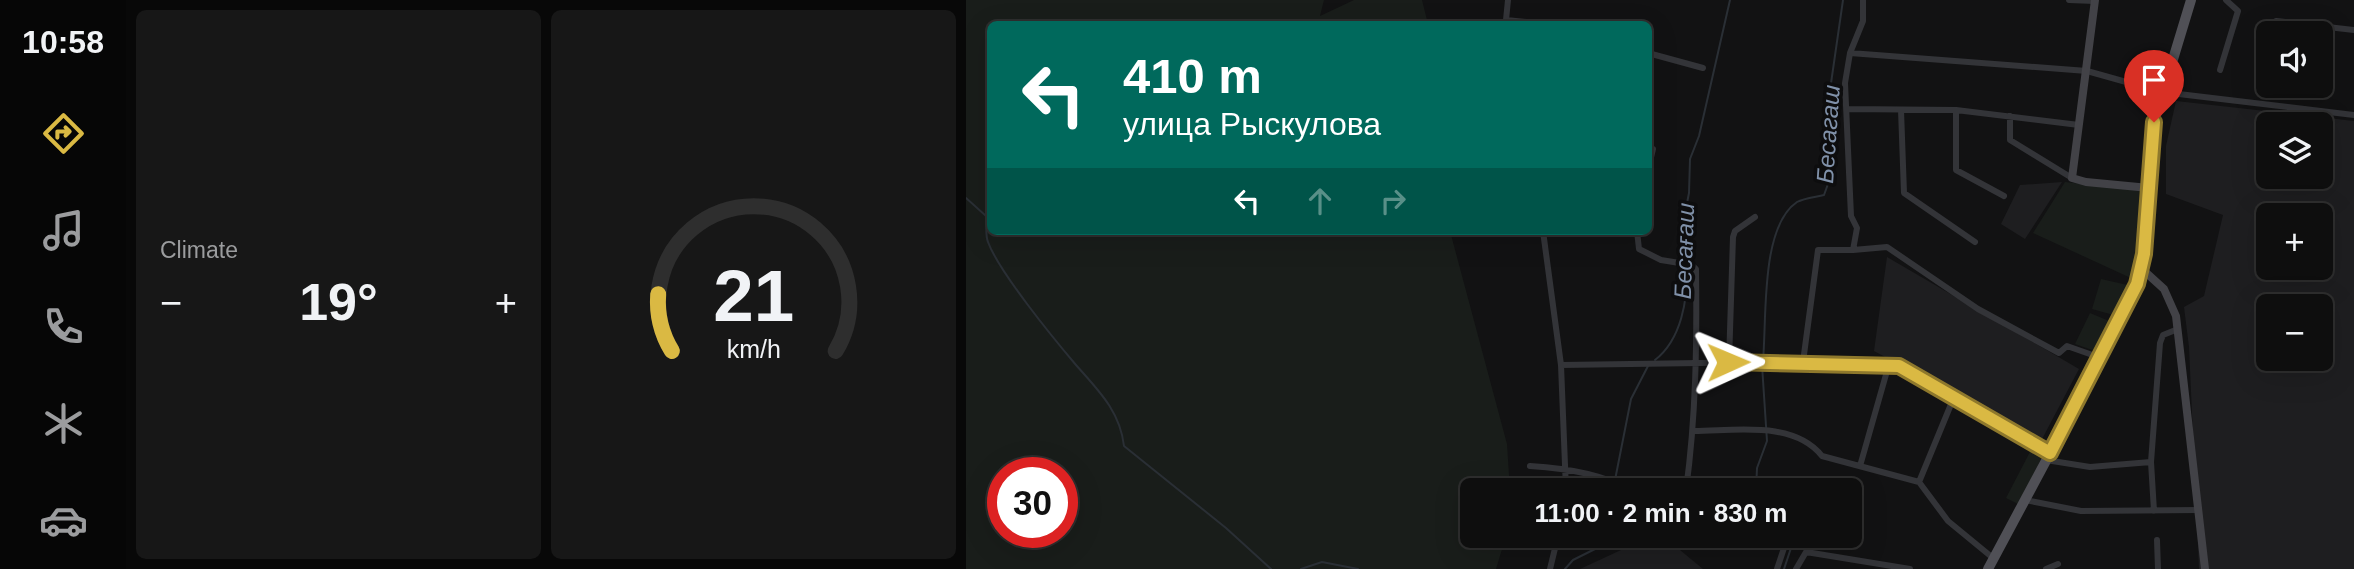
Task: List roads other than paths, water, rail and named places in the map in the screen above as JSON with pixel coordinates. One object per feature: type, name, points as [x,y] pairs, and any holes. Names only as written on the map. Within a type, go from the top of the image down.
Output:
[{"type":"main road","points":[[1988,569],[2101,358],[2141,269],[2154,122],[2190,0]]},
{"type":"main road","points":[[2095,1],[2072,178],[2086,182],[2148,188]]},
{"type":"main road","points":[[2141,269],[2151,274],[2170,297],[2178,328],[2205,569]]},
{"type":"street","points":[[1508,0],[1506,20],[1516,21]]},
{"type":"street","points":[[1853,250],[1857,228],[1852,216],[1845,83],[1850,53],[1863,21],[1863,0]]},
{"type":"street","points":[[2069,0],[2095,1]]},
{"type":"street","points":[[2220,70],[2238,11],[2226,0]]},
{"type":"street","points":[[2333,28],[2354,30]]},
{"type":"street","points":[[1850,53],[2087,71],[2162,92],[2354,115]]},
{"type":"street","points":[[1652,54],[1703,68]]},
{"type":"street","points":[[1848,109],[1956,110],[2079,125]]},
{"type":"street","points":[[1901,110],[1904,193],[1975,242]]},
{"type":"street","points":[[1956,110],[1956,170],[2004,196]]},
{"type":"street","points":[[2010,116],[2010,141],[2072,178]]},
{"type":"street","points":[[1652,153],[1653,149]]},
{"type":"street","points":[[1728,362],[1733,237],[1735,231],[1755,217]]},
{"type":"street","points":[[1544,235],[1561,365],[1566,478]]},
{"type":"street","points":[[1637,235],[1639,249],[1661,260],[1696,269],[1698,362],[1694,431],[1688,478]]},
{"type":"street","points":[[1803,362],[1818,250],[1887,247],[1978,309],[2059,353],[2067,346],[2101,358]]},
{"type":"street","points":[[2154,511],[2151,462],[2160,343],[2163,335],[2178,328]]},
{"type":"street","points":[[1561,365],[1698,362],[1889,364],[1899,366],[1954,397],[2048,457],[2090,467],[2151,462]]},
{"type":"street","points":[[1860,466],[1889,364]]},
{"type":"street","points":[[1919,482],[1954,397]]},
{"type":"street","points":[[1694,431],[1775,430],[1813,445],[1822,456],[1919,482],[1948,521],[1993,558]]},
{"type":"street","points":[[1530,466],[1566,468],[1597,478]]},
{"type":"street","points":[[2025,500],[2081,511],[2199,510]]},
{"type":"street","points":[[2157,540],[2158,569]]},
{"type":"street","points":[[1550,569],[1555,548]]},
{"type":"street","points":[[1777,569],[1784,548]]},
{"type":"street","points":[[1796,569],[1806,552],[1910,569]]},
{"type":"street","points":[[2046,569],[2058,564]]},
{"type":"waterway","name":"Бесағаш","points":[[1688,262],[1690,238],[1685,213],[1689,193],[1690,159],[1699,136],[1730,0]]},
{"type":"waterway","name":"Бесагаш","points":[[1763,360],[1768,275],[1777,231],[1785,214],[1797,202],[1824,195],[1828,184],[1825,146],[1828,104],[1843,0]]},
{"type":"waterway","points":[[966,198],[986,216],[988,242],[1003,270],[1107,402],[1118,422],[1124,446],[1226,528],[1271,569]]},
{"type":"waterway","name":"Бесағаш","points":[[1655,360],[1677,330],[1684,305],[1688,267]]},
{"type":"waterway","name":"Бесагаш","points":[[1757,478],[1757,468],[1767,441],[1762,365]]},
{"type":"waterway","name":"Бесағаш","points":[[1615,478],[1631,399],[1648,366]]},
{"type":"waterway","name":"Бесағаш","points":[[1565,569],[1573,560],[1597,548]]},
{"type":"waterway","name":"Бесагаш","points":[[1784,569],[1791,548]]},
{"type":"waterway","points":[[1301,569],[1322,562],[1358,569]]}]
